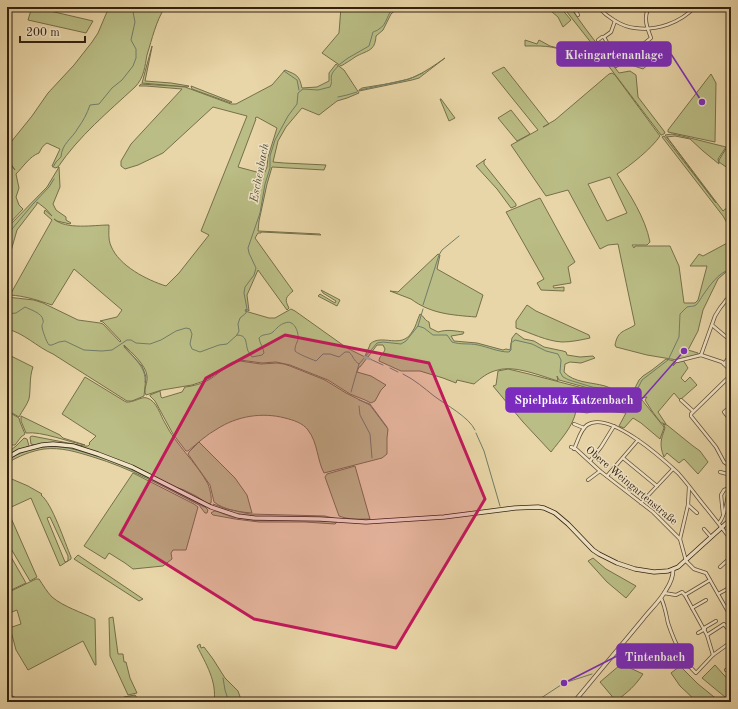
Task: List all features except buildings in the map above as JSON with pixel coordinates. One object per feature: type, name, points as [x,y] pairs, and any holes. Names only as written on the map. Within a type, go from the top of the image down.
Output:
[{"type":"main road","points":[[7,458],[19,451],[42,445],[52,444],[72,446],[132,467],[211,507],[238,516],[254,518],[366,522],[444,517],[530,507],[544,508],[555,513],[599,554],[617,563],[638,570],[662,572],[673,570],[686,561],[731,519]]},
{"type":"street","points":[[573,7],[578,15]]},
{"type":"street","points":[[616,66],[651,38],[646,18],[650,7]]},
{"type":"street","points":[[600,8],[615,21],[634,28],[648,28],[662,26],[677,21],[691,12],[695,7]]},
{"type":"street","points":[[598,40],[602,37],[604,38],[611,32],[615,21]]},
{"type":"street","points":[[604,38],[610,48],[630,54]]},
{"type":"street","points":[[701,355],[715,316],[731,294]]},
{"type":"street","points":[[726,300],[731,304]]},
{"type":"street","points":[[712,325],[731,341]]},
{"type":"street","points":[[724,364],[731,354]]},
{"type":"street","points":[[677,361],[701,355],[724,364],[731,371]]},
{"type":"street","points":[[719,523],[725,510],[728,488],[730,484],[731,467],[724,462],[716,447],[691,416],[691,414],[731,375]]},
{"type":"street","points":[[728,397],[731,401]]},
{"type":"street","points":[[681,400],[693,411]]},
{"type":"street","points":[[728,417],[723,411],[731,406]]},
{"type":"street","points":[[574,424],[584,428],[588,424],[598,422],[608,424],[626,432],[638,440],[673,469],[719,523],[731,540]]},
{"type":"street","points":[[590,461],[614,426]]},
{"type":"street","name":"Obere Weingartenstraße","points":[[584,428],[573,448],[606,476],[653,512],[680,539],[686,561]]},
{"type":"street","points":[[606,476],[638,440]]},
{"type":"street","points":[[623,458],[657,486]]},
{"type":"street","points":[[641,503],[673,469]]},
{"type":"street","points":[[588,480],[600,471]]},
{"type":"street","points":[[720,472],[730,475]]},
{"type":"street","points":[[680,539],[688,505],[689,487]]},
{"type":"street","points":[[723,515],[721,496],[724,490],[728,488]]},
{"type":"street","points":[[688,505],[697,513]]},
{"type":"street","points":[[704,529],[712,538]]},
{"type":"street","points":[[720,566],[731,558]]},
{"type":"street","points":[[686,561],[694,569],[706,573],[731,617]]},
{"type":"street","points":[[574,702],[661,598],[671,580],[673,570]]},
{"type":"street","points":[[685,595],[710,580]]},
{"type":"street","points":[[718,594],[731,587]]},
{"type":"street","points":[[664,593],[676,595],[682,592],[685,595],[707,635],[713,655]]},
{"type":"street","points":[[661,598],[678,648],[687,663],[696,673],[713,655],[731,642]]},
{"type":"street","points":[[692,608],[706,600]]},
{"type":"street","points":[[698,633],[716,621]]},
{"type":"street","points":[[707,635],[725,624],[731,633]]},
{"type":"street","points":[[726,670],[731,668]]},
{"type":"highlighted area","points":[[285,335],[429,363],[485,499],[396,648],[254,619],[120,535],[206,378]]},
{"type":"green space","points":[[32,7],[93,21],[86,33],[28,20]]},
{"type":"green space","points":[[109,7],[165,7],[154,30],[142,76],[135,87],[84,135],[58,167],[55,168],[52,166],[60,149],[47,143],[43,146],[39,153],[24,165],[16,174],[19,188],[16,197],[19,205],[23,209],[7,226],[7,160],[15,170],[7,158],[7,147],[48,93],[74,65],[92,42],[98,33]]},
{"type":"green space","points":[[341,7],[399,7],[391,14],[383,30],[376,36],[372,48],[341,66],[322,53],[339,33]]},
{"type":"green space","points":[[546,7],[560,7],[571,20],[563,27],[558,17]]},
{"type":"green space","points":[[563,7],[570,7],[619,73],[630,71],[636,75],[638,97],[665,133],[661,135]]},
{"type":"green space","points":[[525,40],[537,44],[539,40],[550,46],[562,49],[565,52],[551,47],[525,46]]},
{"type":"green space","points":[[152,46],[145,81],[171,83],[189,86],[188,87],[142,83]]},
{"type":"green space","points":[[654,49],[657,57],[643,69],[631,65]]},
{"type":"green space","points":[[445,58],[419,78],[359,91],[362,88],[414,77]]},
{"type":"green space","points":[[336,64],[344,70],[359,93],[337,101],[319,115],[302,108],[286,127],[278,141],[273,162],[326,165],[324,170],[272,167],[267,184],[258,231],[321,235],[258,233],[255,238],[293,291],[286,298],[289,308],[287,310],[258,270],[247,295],[249,311],[246,309],[245,311],[269,318],[275,318],[291,309],[295,311],[347,348],[367,358],[359,367],[357,372],[371,376],[386,385],[381,390],[375,401],[371,403],[350,394],[328,380],[290,365],[276,362],[262,363],[240,360],[227,365],[210,378],[201,382],[146,395],[145,390],[147,379],[146,372],[138,359],[124,345],[142,366],[146,377],[144,396],[132,401],[127,401],[25,337],[7,329],[7,297],[34,300],[78,320],[103,324],[120,342],[121,341],[103,322],[100,321],[117,317],[122,310],[74,269],[52,305],[26,297],[10,295],[52,220],[44,213],[45,210],[52,216],[37,202],[17,230],[11,251],[7,258],[7,228],[47,187],[59,167],[60,187],[53,204],[56,210],[66,217],[66,220],[71,223],[57,221],[73,226],[109,225],[110,243],[120,260],[142,276],[166,286],[179,273],[209,235],[201,231],[247,116],[213,107],[163,153],[138,165],[125,169],[121,166],[121,161],[131,144],[182,89],[139,86],[141,84],[185,87],[231,104],[236,104],[272,85],[285,70],[297,76],[300,80],[302,88],[317,87],[329,81],[329,73]],"holes":[[[257,117],[277,128],[264,174],[238,167],[256,119],[255,118]]]},
{"type":"green space","points":[[504,67],[549,124],[612,73],[660,136],[652,146],[617,174],[641,215],[648,233],[650,242],[647,245],[632,245],[634,248],[635,246],[670,246],[679,266],[684,303],[695,303],[698,300],[707,266],[690,266],[699,254],[703,256],[731,241],[731,271],[726,272],[718,279],[703,310],[698,331],[688,350],[698,353],[698,355],[677,360],[647,355],[616,347],[616,340],[620,334],[635,325],[618,244],[608,245],[600,249],[568,190],[546,196],[511,145],[538,130],[492,73]],"holes":[[[610,177],[627,213],[607,221],[588,184]]]},
{"type":"green space","points":[[711,74],[716,83],[715,142],[668,132],[668,130]]},
{"type":"green space","points":[[191,86],[232,102],[231,103],[192,89]]},
{"type":"green space","points":[[441,99],[455,118],[449,121]]},
{"type":"green space","points":[[511,110],[530,134],[517,141],[498,118]]},
{"type":"green space","points":[[672,134],[726,147],[718,159],[719,164],[690,139],[675,136],[667,137],[723,211],[731,204],[731,230],[723,216],[662,137],[664,136],[716,203],[665,135]]},
{"type":"green space","points":[[727,147],[731,147],[731,173],[729,169],[719,162]]},
{"type":"green space","points":[[486,159],[484,164],[516,204],[516,206],[511,208],[497,189],[476,166]]},
{"type":"green space","points":[[540,198],[575,262],[568,267],[571,283],[553,286],[554,288],[564,287],[564,291],[541,290],[537,283],[544,279],[506,212]]},
{"type":"green space","points":[[438,254],[440,255],[437,269],[483,295],[476,317],[434,311],[411,299],[390,291],[398,292]]},
{"type":"green space","points":[[321,290],[340,300],[337,306],[318,296],[320,294],[335,303],[336,301],[323,293]]},
{"type":"green space","points":[[527,305],[536,311],[589,335],[590,338],[562,342],[544,338],[516,328],[516,321]]},
{"type":"green space","points":[[420,314],[429,322],[430,328],[438,332],[448,330],[464,332],[463,334],[451,336],[454,341],[477,343],[503,350],[510,350],[512,338],[516,333],[524,339],[534,341],[544,347],[566,352],[567,355],[580,357],[593,356],[595,358],[581,363],[570,362],[565,364],[564,372],[568,376],[578,380],[605,386],[625,393],[632,394],[639,380],[666,359],[675,362],[673,366],[677,362],[683,360],[688,368],[681,378],[685,382],[690,377],[697,385],[680,400],[674,393],[658,412],[666,424],[663,424],[645,400],[647,397],[633,399],[625,398],[559,380],[557,376],[558,381],[520,370],[505,369],[494,371],[482,377],[474,384],[457,380],[456,383],[420,371],[401,371],[379,361],[385,349],[383,345],[377,345],[368,357],[365,356],[370,344],[375,341],[397,341],[408,337],[415,328]]},
{"type":"green space","points":[[7,354],[33,367],[29,399],[19,417],[7,410]]},
{"type":"green space","points":[[240,361],[261,364],[277,363],[290,366],[325,380],[370,405],[388,429],[387,454],[382,458],[324,473],[314,440],[306,428],[291,420],[267,415],[250,416],[233,421],[213,431],[186,451],[173,434],[155,401],[150,395],[160,391],[162,398],[182,392],[185,387],[204,382],[214,377],[227,366]]},
{"type":"green space","points":[[508,369],[628,400],[642,400],[664,427],[660,439],[633,418],[624,428],[619,426],[626,413],[598,410],[587,413],[576,411],[569,428],[551,452],[523,422],[493,386],[496,385],[498,371]]},
{"type":"green space","points":[[85,377],[126,402],[147,398],[153,402],[180,446],[198,468],[208,484],[211,503],[208,504],[184,490],[169,485],[150,475],[76,446],[31,444],[30,437],[32,436],[84,446],[88,446],[90,444],[89,443],[96,436],[62,414]]},
{"type":"green space","points":[[7,411],[19,418],[25,434],[15,445],[7,445]]},
{"type":"green space","points":[[21,416],[60,435],[63,438],[85,445],[47,435],[26,433],[21,421]]},
{"type":"green space","points":[[663,424],[667,425],[700,451],[708,462],[698,474],[684,459],[679,463],[667,453],[664,457],[661,445],[665,428]]},
{"type":"green space","points":[[24,438],[27,439],[29,446],[7,456],[7,453]]},
{"type":"green space","points":[[199,442],[235,478],[247,495],[252,513],[227,509],[214,502],[210,485],[188,454]]},
{"type":"green space","points":[[51,445],[69,447],[122,464],[204,506],[208,510],[207,513],[205,513],[199,505],[147,478],[107,461],[63,449],[44,449],[34,451],[7,463],[7,459],[18,453]]},
{"type":"green space","points":[[355,466],[370,519],[351,519],[339,516],[325,477],[327,474]]},
{"type":"green space","points":[[133,473],[198,507],[186,550],[173,550],[171,553],[172,559],[163,566],[133,569],[109,553],[105,559],[84,546]]},
{"type":"green space","points":[[7,477],[42,494],[41,495],[54,514],[71,557],[71,559],[68,561],[60,566],[31,498],[7,509]],"holes":[[[50,517],[68,556],[68,561],[65,562],[47,518]]]},
{"type":"green space","points":[[213,504],[250,514],[325,516],[337,519],[270,518],[241,515],[222,510],[213,506]]},
{"type":"green space","points":[[7,509],[37,577],[30,581],[10,547],[7,549]]},
{"type":"green space","points":[[214,511],[232,517],[254,520],[311,520],[337,522],[335,524],[305,522],[259,522],[213,515],[211,513]]},
{"type":"green space","points":[[7,550],[26,583],[7,592],[7,575],[10,573],[7,573]]},
{"type":"green space","points":[[78,555],[143,599],[139,601],[74,559]]},
{"type":"green space","points":[[593,558],[606,569],[636,586],[626,598],[607,582],[588,561]]},
{"type":"green space","points":[[36,579],[39,579],[48,593],[57,601],[95,619],[96,665],[83,641],[28,670],[16,650],[9,628],[21,624],[17,610],[7,614],[7,593]]},
{"type":"green space","points":[[113,617],[118,654],[123,654],[124,662],[126,662],[130,678],[137,693],[128,695],[110,656],[109,618]]},
{"type":"green space","points":[[200,644],[201,648],[204,647],[213,659],[225,678],[238,691],[242,702],[214,702],[214,687],[207,666],[197,646]]},
{"type":"green space","points":[[625,658],[628,667],[643,674],[631,689],[616,701],[600,682],[620,665]]},
{"type":"green space","points":[[715,665],[731,683],[731,693],[725,697],[702,678]]},
{"type":"green space","points":[[680,666],[698,684],[719,701],[696,701],[680,686],[671,673]]},
{"type":"green space","points":[[7,691],[9,694],[23,702],[7,702]]},
{"type":"green space","points":[[135,695],[140,702],[114,702],[124,697]]},
{"type":"waterway","points":[[53,167],[61,157],[63,148],[76,132],[90,105],[99,104],[133,66],[136,58],[136,49],[131,40],[135,22],[132,7]]},
{"type":"waterway","name":"Eschenbach","points":[[340,64],[369,46],[373,32],[384,25],[394,7]]},
{"type":"waterway","points":[[7,314],[16,313],[25,307],[41,315],[43,322],[42,329],[49,345],[65,341],[84,350],[112,350],[127,340],[131,340],[136,343],[150,344],[161,340],[176,331],[186,328],[190,329],[192,334],[190,344],[192,349],[200,352],[219,345],[227,344],[237,335],[239,331],[238,324],[240,318],[246,313],[247,309],[244,293],[245,287],[254,275],[256,268],[248,248],[260,213],[265,184],[270,168],[270,156],[275,140],[288,116],[297,104],[298,93],[303,89],[318,90],[330,87],[332,74],[338,66]]},
{"type":"waterway","points":[[284,71],[297,80],[299,90]]},
{"type":"waterway","points":[[360,90],[409,79],[423,73]]},
{"type":"waterway","points":[[338,97],[357,92]]},
{"type":"waterway","points":[[7,244],[12,229],[49,187],[54,179]]},
{"type":"waterway","points":[[423,305],[439,255],[442,250],[459,236]]},
{"type":"waterway","points":[[237,335],[241,335],[245,338],[248,351],[252,357],[262,355],[264,353],[259,338],[273,332],[280,325],[288,322],[293,324],[298,333],[295,351],[316,361],[323,354],[330,354],[339,357],[345,352],[349,352],[359,364],[377,343],[383,342],[401,344],[406,341],[418,326],[424,328],[433,335],[447,335],[452,342],[478,345],[505,352],[509,352],[511,350],[511,343],[515,340],[532,344],[546,351],[558,354],[561,360],[560,372],[563,377],[592,387],[607,389],[626,397],[633,396],[642,380],[668,360],[679,337],[680,314],[687,307],[696,305],[715,279],[731,269]]},
{"type":"waterway","points":[[418,326],[423,309]]},
{"type":"waterway","points":[[124,347],[142,367],[145,382]]},
{"type":"waterway","points":[[365,357],[370,359]]},
{"type":"waterway","points":[[370,359],[383,365]]},
{"type":"waterway","points":[[351,392],[359,364]]},
{"type":"waterway","points":[[390,368],[398,372]]},
{"type":"waterway","points":[[403,374],[463,416],[475,430]]},
{"type":"waterway","points":[[359,400],[370,404],[387,427]]},
{"type":"waterway","points":[[359,406],[360,415],[370,434],[372,458]]},
{"type":"waterway","points":[[476,433],[484,451],[500,506]]},
{"type":"waterway","points":[[36,448],[51,447],[73,449],[108,460],[136,472],[204,507]]},
{"type":"waterway","points":[[7,460],[29,450]]},
{"type":"waterway","points":[[535,702],[564,683],[592,674]]},
{"type":"waterway","points":[[223,678],[229,702]]},
{"type":"place","name":"Kleingartenanlage","points":[[702,102]]},
{"type":"place","name":"Spielplatz Katzenbach","points":[[684,351]]},
{"type":"place","name":"Tintenbach","points":[[564,683]]}]
